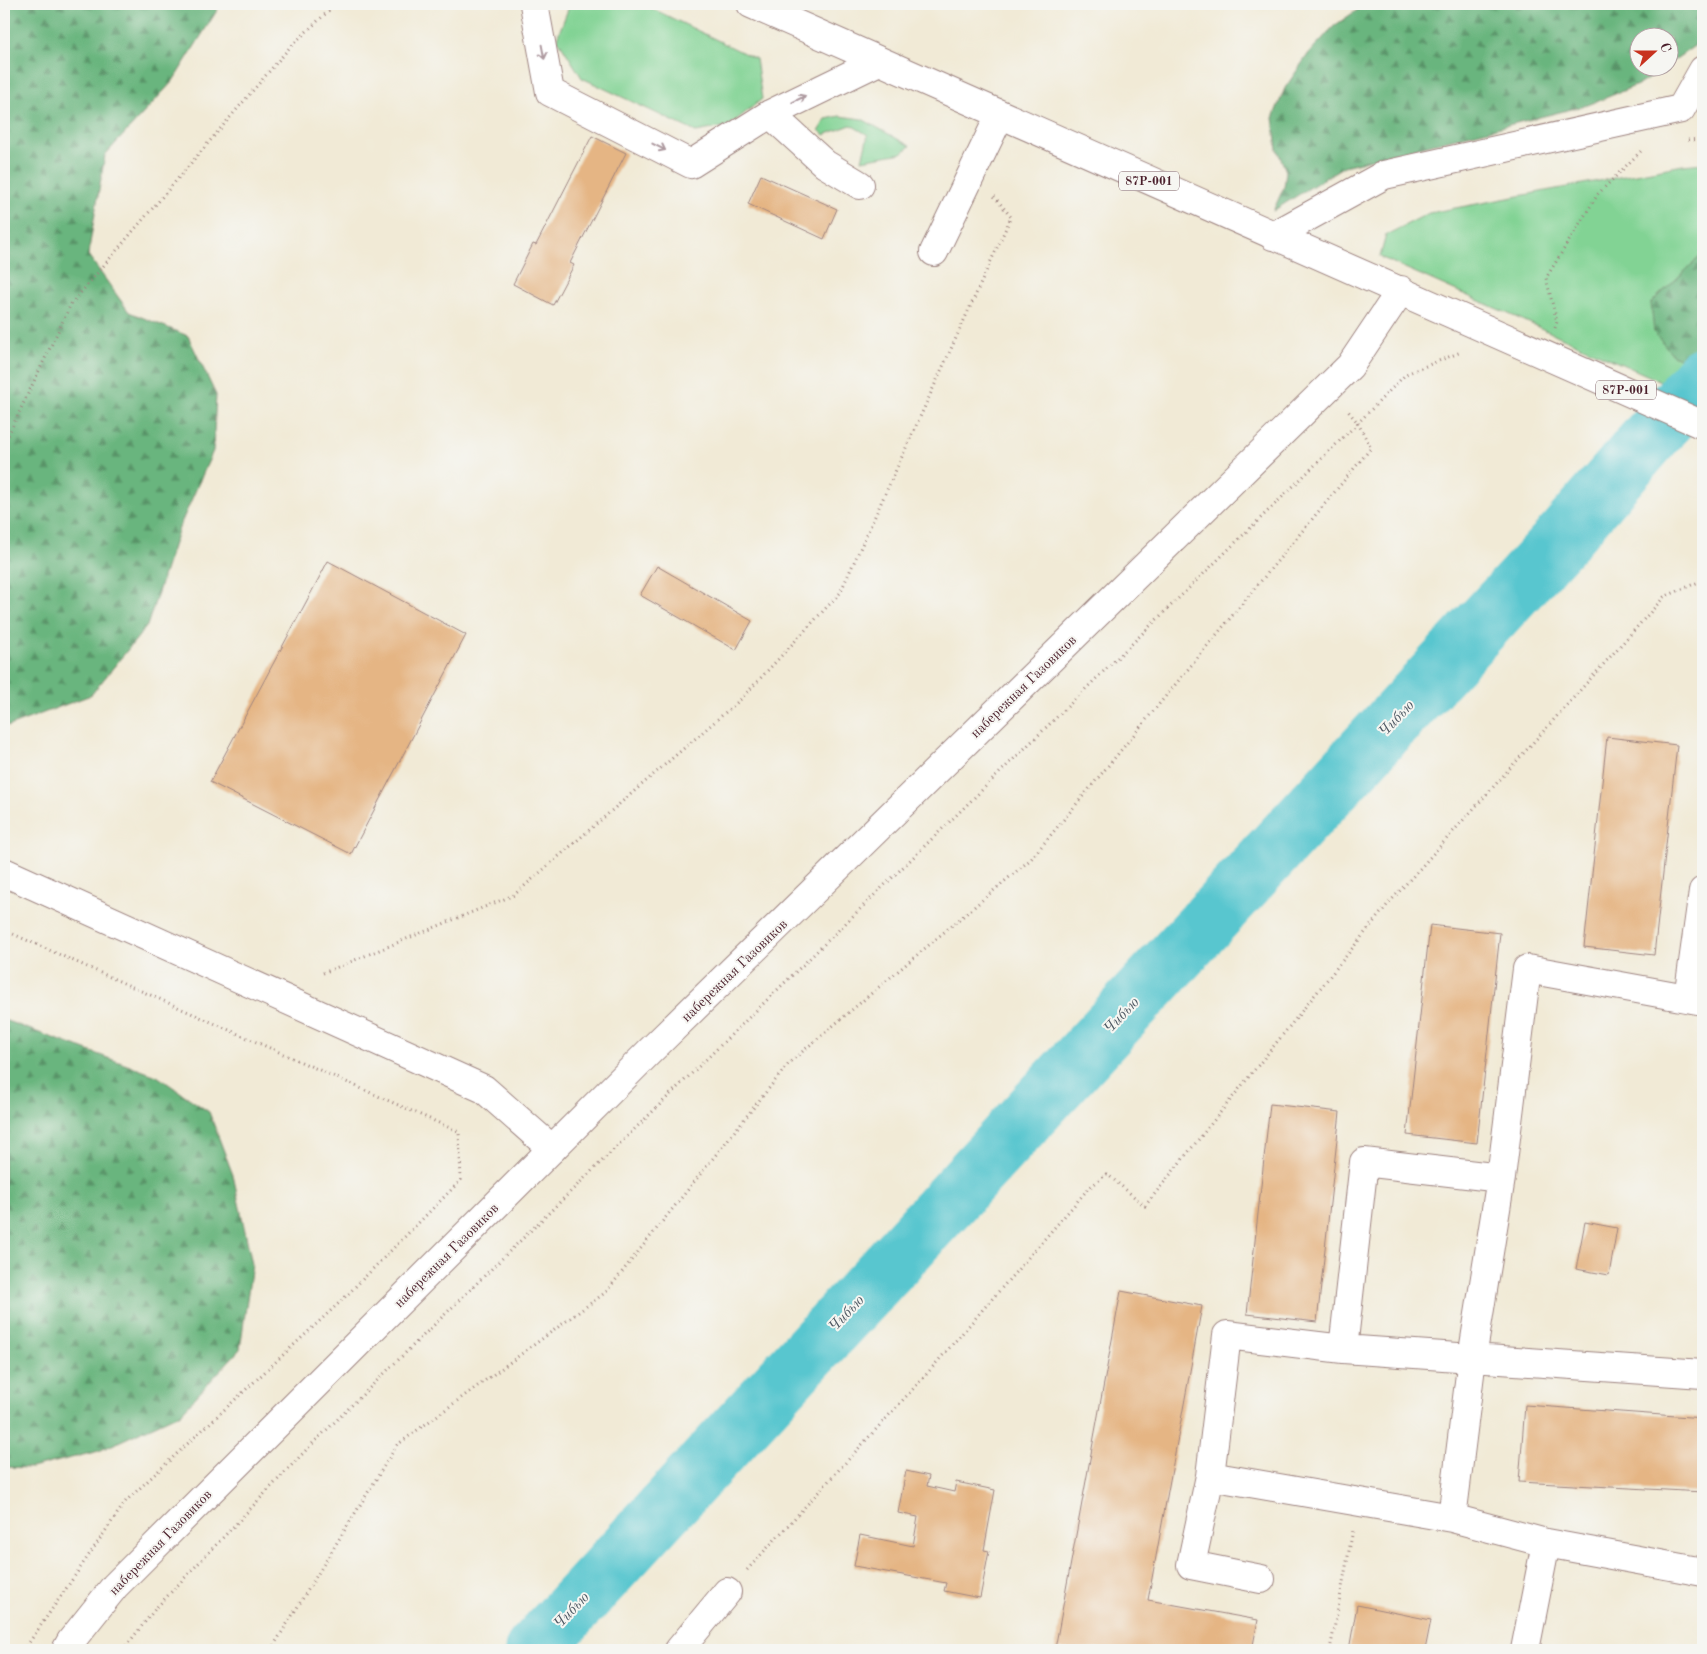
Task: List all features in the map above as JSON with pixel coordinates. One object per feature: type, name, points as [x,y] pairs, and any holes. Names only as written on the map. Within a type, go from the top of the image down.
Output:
[{"type":"main road","points":[[534,4],[550,92],[691,164],[770,114],[879,61]]},
{"type":"main road","name":"87Р-001","points":[[751,4],[1703,425]]},
{"type":"main road","points":[[1273,236],[1384,175],[1692,110],[1703,70]]},
{"type":"main road","points":[[770,114],[825,164],[860,185]]},
{"type":"main road","points":[[934,252],[1000,115]]},
{"type":"main road","name":"набережная Газовиков","points":[[66,1650],[70,1641],[115,1586],[552,1149],[1350,366],[1401,290]]},
{"type":"main road","points":[[4,872],[484,1089],[552,1149]]},
{"type":"main road","points":[[1452,1518],[1472,1358],[1501,1178],[1527,969],[1695,999],[1703,892]]},
{"type":"main road","points":[[1343,1348],[1364,1162],[1501,1178]]},
{"type":"main road","points":[[1261,1579],[1191,1565],[1210,1476],[1227,1335],[1343,1348],[1703,1374]]},
{"type":"main road","points":[[1210,1476],[1452,1518],[1546,1543],[1703,1572]]},
{"type":"main road","points":[[1526,1650],[1546,1543]]},
{"type":"main road","points":[[679,1650],[727,1592]]},
{"type":"path","points":[[4,444],[71,304],[290,47],[336,4]]},
{"type":"path","points":[[1685,140],[1703,139]]},
{"type":"path","points":[[1548,355],[1558,322],[1546,278],[1598,194],[1642,149]]},
{"type":"path","points":[[323,973],[514,895],[741,699],[840,593],[1011,217],[973,171]]},
{"type":"path","points":[[123,1650],[156,1608],[314,1441],[1358,423],[1406,374],[1464,351],[1477,353],[1488,329]]},
{"type":"path","points":[[271,1650],[397,1444],[606,1292],[790,1062],[1031,859],[1371,448],[1358,423]]},
{"type":"path","points":[[727,1592],[924,1377],[1089,1188],[1107,1174],[1145,1206],[1388,904],[1664,597],[1703,580]]},
{"type":"path","points":[[4,930],[459,1132],[461,1180],[339,1303],[126,1501],[24,1650]]},
{"type":"path","points":[[1330,1650],[1358,1502]]},
{"type":"green space","points":[[4,4],[221,4],[173,81],[105,155],[88,255],[129,312],[188,336],[216,395],[213,451],[179,528],[147,626],[91,695],[9,726],[4,724]]},
{"type":"green space","points":[[570,4],[643,4],[756,59],[762,99],[729,126],[696,132],[582,78],[557,38]]},
{"type":"green space","points":[[1366,4],[1703,4],[1703,40],[1680,56],[1680,28],[1630,28],[1630,78],[1649,78],[1640,84],[1588,105],[1344,166],[1273,211],[1284,187],[1286,171],[1277,149],[1273,118],[1285,88],[1309,53],[1334,26]]},
{"type":"green space","points":[[840,116],[862,119],[910,146],[902,153],[862,160],[868,135],[851,125],[824,135],[819,130],[826,119]]},
{"type":"green space","points":[[1703,163],[1703,254],[1651,303],[1673,355],[1703,369],[1703,400],[1380,257],[1386,235],[1429,213],[1683,165]]},
{"type":"green space","points":[[1703,254],[1703,369],[1673,355],[1654,332],[1651,303]]},
{"type":"green space","points":[[4,1020],[157,1076],[209,1112],[233,1175],[252,1264],[240,1349],[181,1413],[99,1451],[31,1468],[4,1467]]},
{"type":"building","points":[[592,136],[626,153],[570,263],[574,265],[553,305],[513,284],[533,244],[536,245]]},
{"type":"building","points":[[761,175],[837,209],[824,239],[748,204]]},
{"type":"building","points":[[328,561],[466,635],[351,854],[210,782]]},
{"type":"building","points":[[657,566],[752,621],[736,650],[640,595]]},
{"type":"building","points":[[1607,737],[1677,745],[1654,955],[1584,947]]},
{"type":"building","points":[[1430,925],[1500,933],[1477,1143],[1407,1135]]},
{"type":"building","points":[[1270,1104],[1340,1112],[1317,1322],[1247,1314]]},
{"type":"building","points":[[1585,1222],[1617,1228],[1609,1275],[1576,1269]]},
{"type":"building","points":[[1121,1291],[1202,1306],[1148,1600],[1258,1620],[1252,1650],[1055,1649]]},
{"type":"building","points":[[1525,1405],[1703,1418],[1703,1492],[1519,1482]]},
{"type":"building","points":[[906,1471],[929,1476],[927,1486],[954,1492],[956,1482],[995,1490],[984,1550],[989,1551],[980,1598],[944,1591],[946,1583],[854,1566],[860,1535],[913,1546],[918,1517],[898,1513]]},
{"type":"building","points":[[1357,1605],[1431,1620],[1425,1650],[1349,1650]]},
{"type":"waterway","name":"Чибью","points":[[534,1650],[1559,542],[1703,376]]}]
